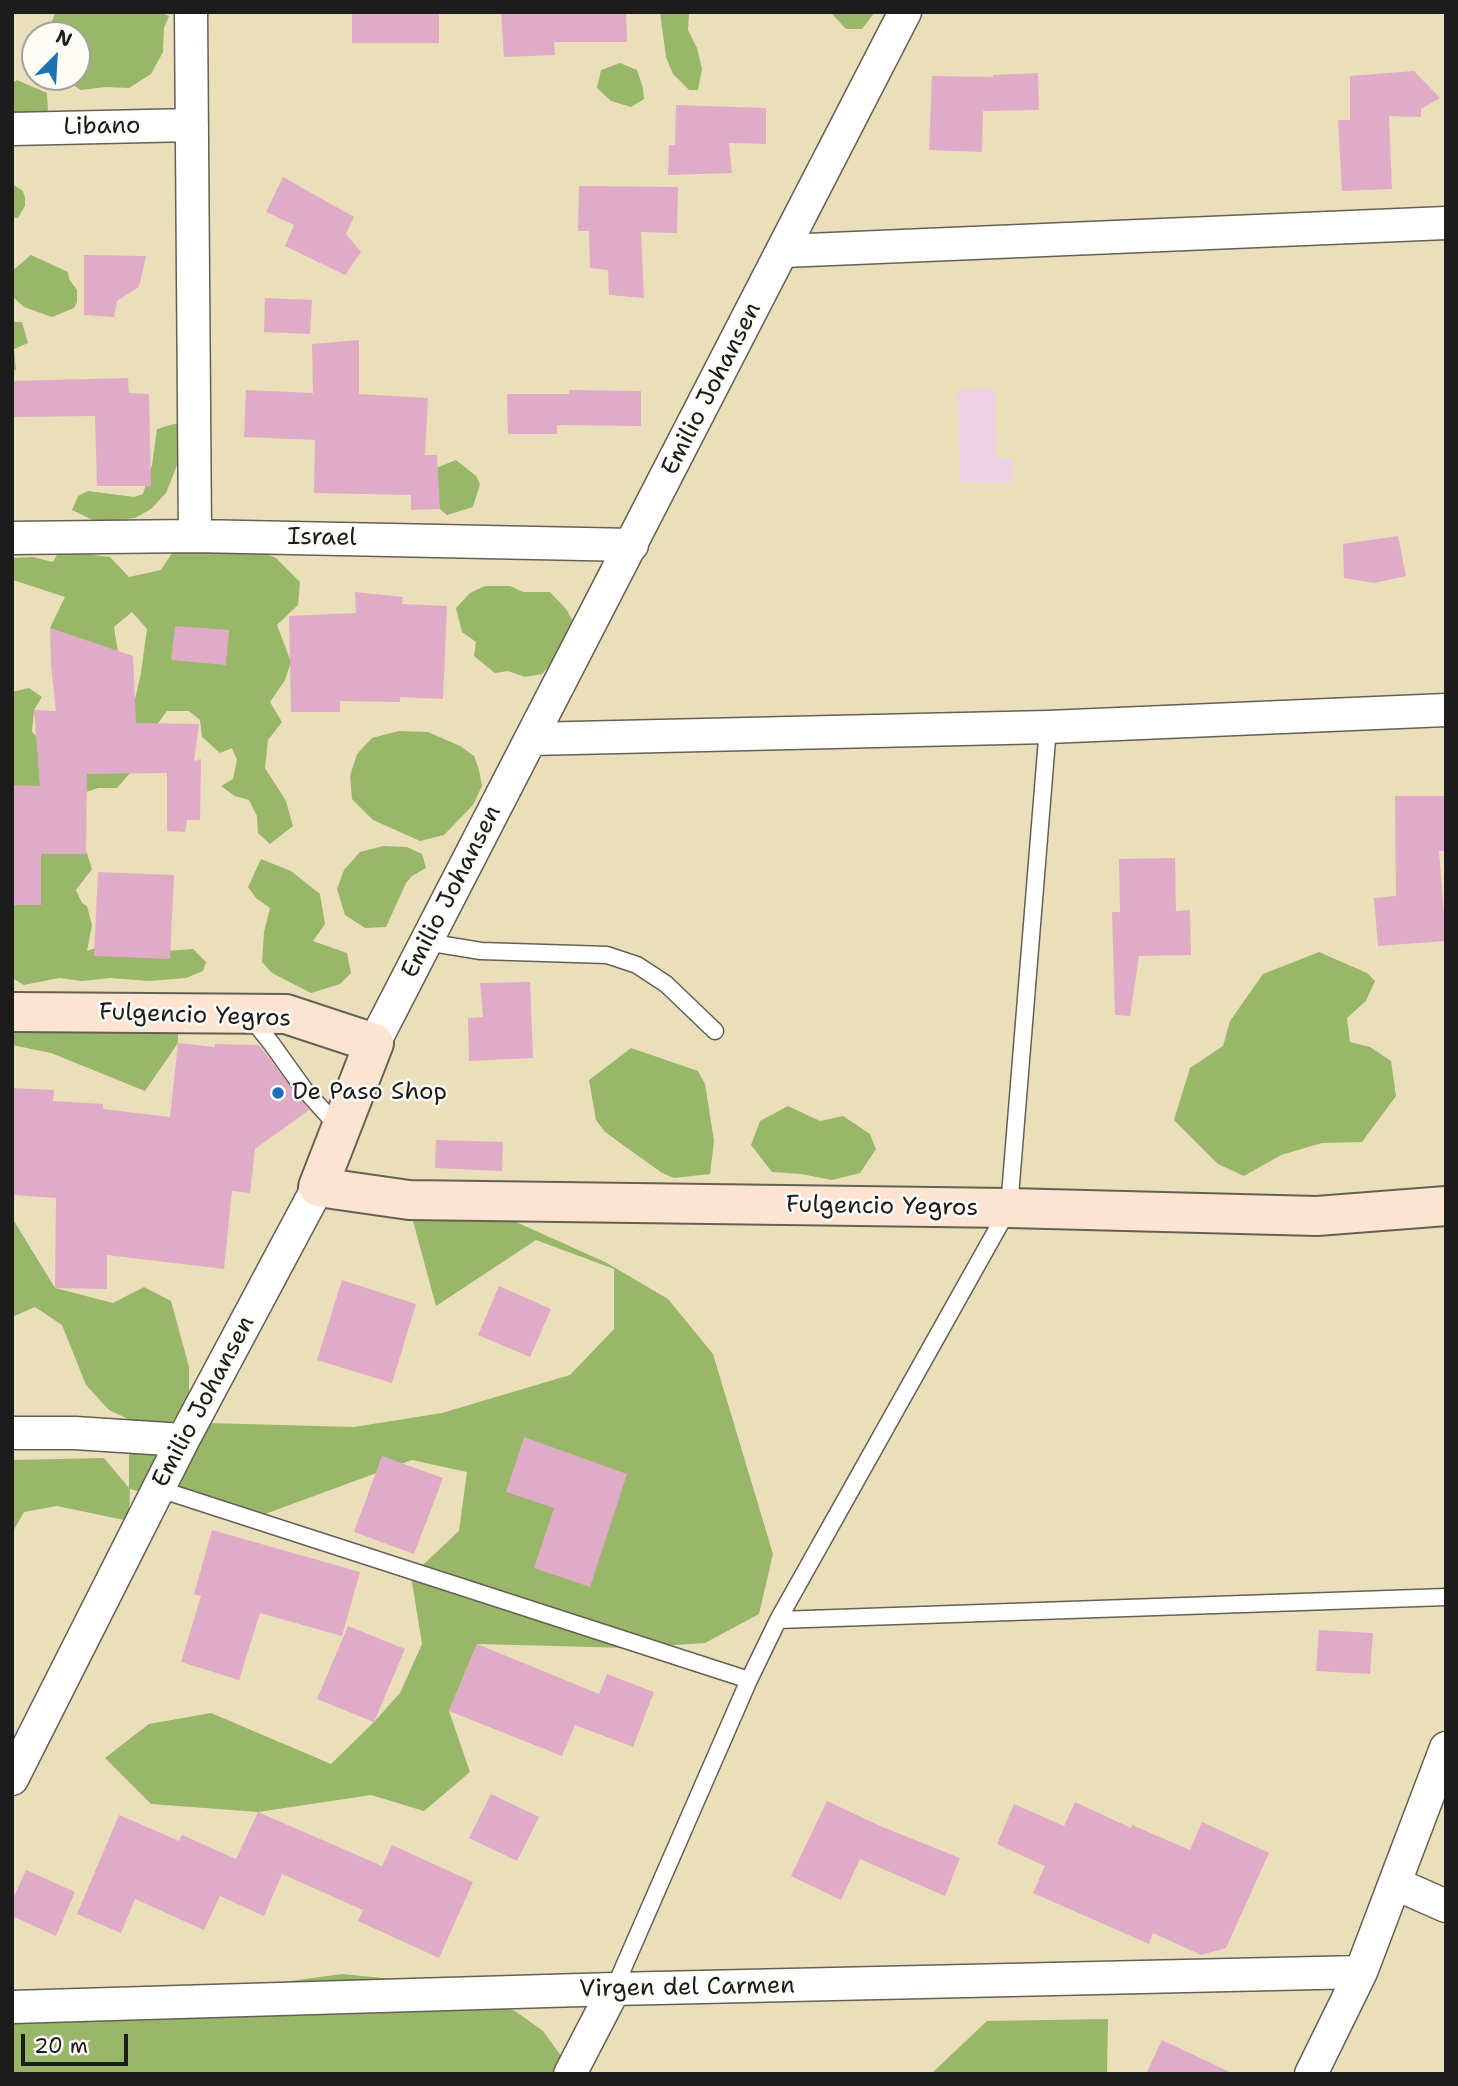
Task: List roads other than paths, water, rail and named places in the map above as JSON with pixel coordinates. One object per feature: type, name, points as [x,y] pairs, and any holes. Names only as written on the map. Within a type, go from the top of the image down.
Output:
[{"type":"street","points":[[191,12],[195,536]]},
{"type":"street","name":"Emilio Johansen","points":[[12,1779],[183,1440],[318,1187],[374,1043],[905,12]]},
{"type":"street","name":"Libano","points":[[12,129],[192,125]]},
{"type":"street","points":[[784,251],[1446,223]]},
{"type":"street","name":"Israel","points":[[12,538],[195,536],[632,545]]},
{"type":"street","points":[[531,739],[1048,727],[1446,710]]},
{"type":"street","name":"Fulgencio Yegros","points":[[12,1012],[286,1014],[374,1043]]},
{"type":"street","name":"Fulgencio Yegros","points":[[318,1187],[409,1200],[1317,1216],[1446,1206]]},
{"type":"street","points":[[12,1433],[75,1433],[183,1440]]},
{"type":"street","points":[[1311,2074],[1361,1972],[1446,1748]]},
{"type":"street","points":[[1395,1884],[1446,1906]]},
{"type":"street","name":"Virgen del Carmen","points":[[12,2007],[614,1989],[1361,1972]]},
{"type":"street","points":[[569,2074],[614,1989]]},
{"type":"lane","points":[[614,1989],[749,1679],[778,1620],[1009,1209],[1048,727]]},
{"type":"lane","points":[[426,942],[481,951],[607,955],[617,958],[637,965],[666,984],[715,1031]]},
{"type":"lane","points":[[247,1014],[304,1089],[341,1130]]},
{"type":"lane","points":[[159,1489],[749,1679]]},
{"type":"lane","points":[[778,1620],[1446,1597]]},
{"type":"place","name":"De Paso Shop","points":[[278,1093]]}]
